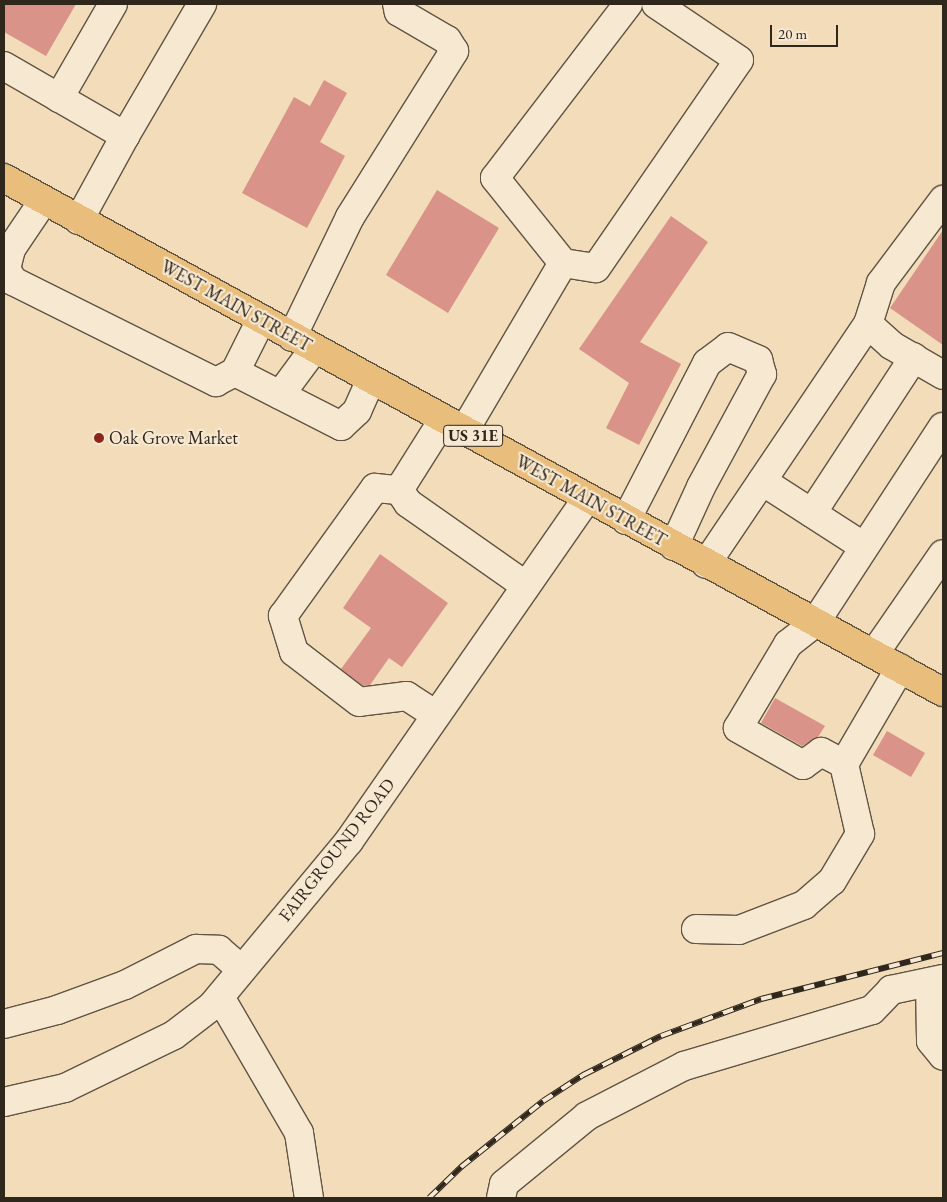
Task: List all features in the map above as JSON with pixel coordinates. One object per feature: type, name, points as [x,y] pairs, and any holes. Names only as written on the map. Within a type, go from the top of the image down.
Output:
[{"type":"main road","name":"WEST MAIN STREET","points":[[4,178],[453,426],[943,692]]},
{"type":"street","points":[[60,98],[113,4]]},
{"type":"street","points":[[79,220],[125,136],[202,4]]},
{"type":"street","points":[[280,396],[303,343],[350,217],[454,51],[447,40],[399,12],[397,4]]},
{"type":"street","points":[[628,4],[495,178],[563,263],[596,268],[739,60],[656,4]]},
{"type":"street","points":[[4,66],[125,136]]},
{"type":"street","points":[[44,200],[11,249],[6,270],[14,281],[216,382],[235,372],[261,320]]},
{"type":"street","points":[[706,564],[868,324],[880,282],[943,200]]},
{"type":"street","points":[[436,715],[407,696],[359,702],[294,652],[283,616],[387,489],[453,426],[563,263]]},
{"type":"street","points":[[868,324],[892,345],[943,375]]},
{"type":"street","points":[[626,520],[707,362],[728,347],[758,360],[762,374],[701,487],[674,546]]},
{"type":"street","points":[[812,513],[914,357]]},
{"type":"street","points":[[235,372],[341,426],[357,411],[371,380]]},
{"type":"street","points":[[844,764],[821,752],[803,765],[738,728],[788,644],[815,623],[863,546],[943,427]]},
{"type":"street","points":[[762,481],[863,546]]},
{"type":"street","points":[[387,489],[526,586]]},
{"type":"street","name":"FAIRGROUND ROAD","points":[[4,1102],[65,1088],[140,1052],[174,1035],[220,998],[349,841],[587,499]]},
{"type":"street","points":[[874,654],[943,554]]},
{"type":"street","points":[[696,929],[739,930],[804,905],[832,881],[860,834],[844,764],[900,668]]},
{"type":"street","points":[[4,1024],[57,1010],[126,985],[196,949],[219,950],[242,970]]},
{"type":"street","points":[[501,1198],[504,1184],[587,1116],[684,1066],[872,1010],[891,990],[937,981],[931,1041],[943,1056]]},
{"type":"street","points":[[220,998],[299,1133],[309,1198]]},
{"type":"building","points":[[4,4],[76,4],[46,56],[4,32]]},
{"type":"building","points":[[324,80],[347,93],[320,142],[345,156],[307,228],[242,193],[294,97],[310,106]]},
{"type":"building","points":[[437,190],[499,228],[448,313],[386,275]]},
{"type":"building","points":[[671,216],[708,242],[640,342],[681,364],[639,445],[606,428],[629,383],[579,349]]},
{"type":"building","points":[[943,230],[943,345],[890,308]]},
{"type":"building","points":[[380,554],[448,603],[402,667],[389,658],[370,685],[363,686],[341,669],[371,628],[343,608]]},
{"type":"building","points":[[775,698],[825,726],[818,737],[802,746],[761,723]]},
{"type":"building","points":[[887,731],[925,753],[911,777],[873,755]]},
{"type":"railway","points":[[429,1198],[461,1167],[543,1101],[583,1075],[661,1036],[761,999],[943,953]]},
{"type":"place","name":"Oak Grove Market","points":[[99,438]]}]
